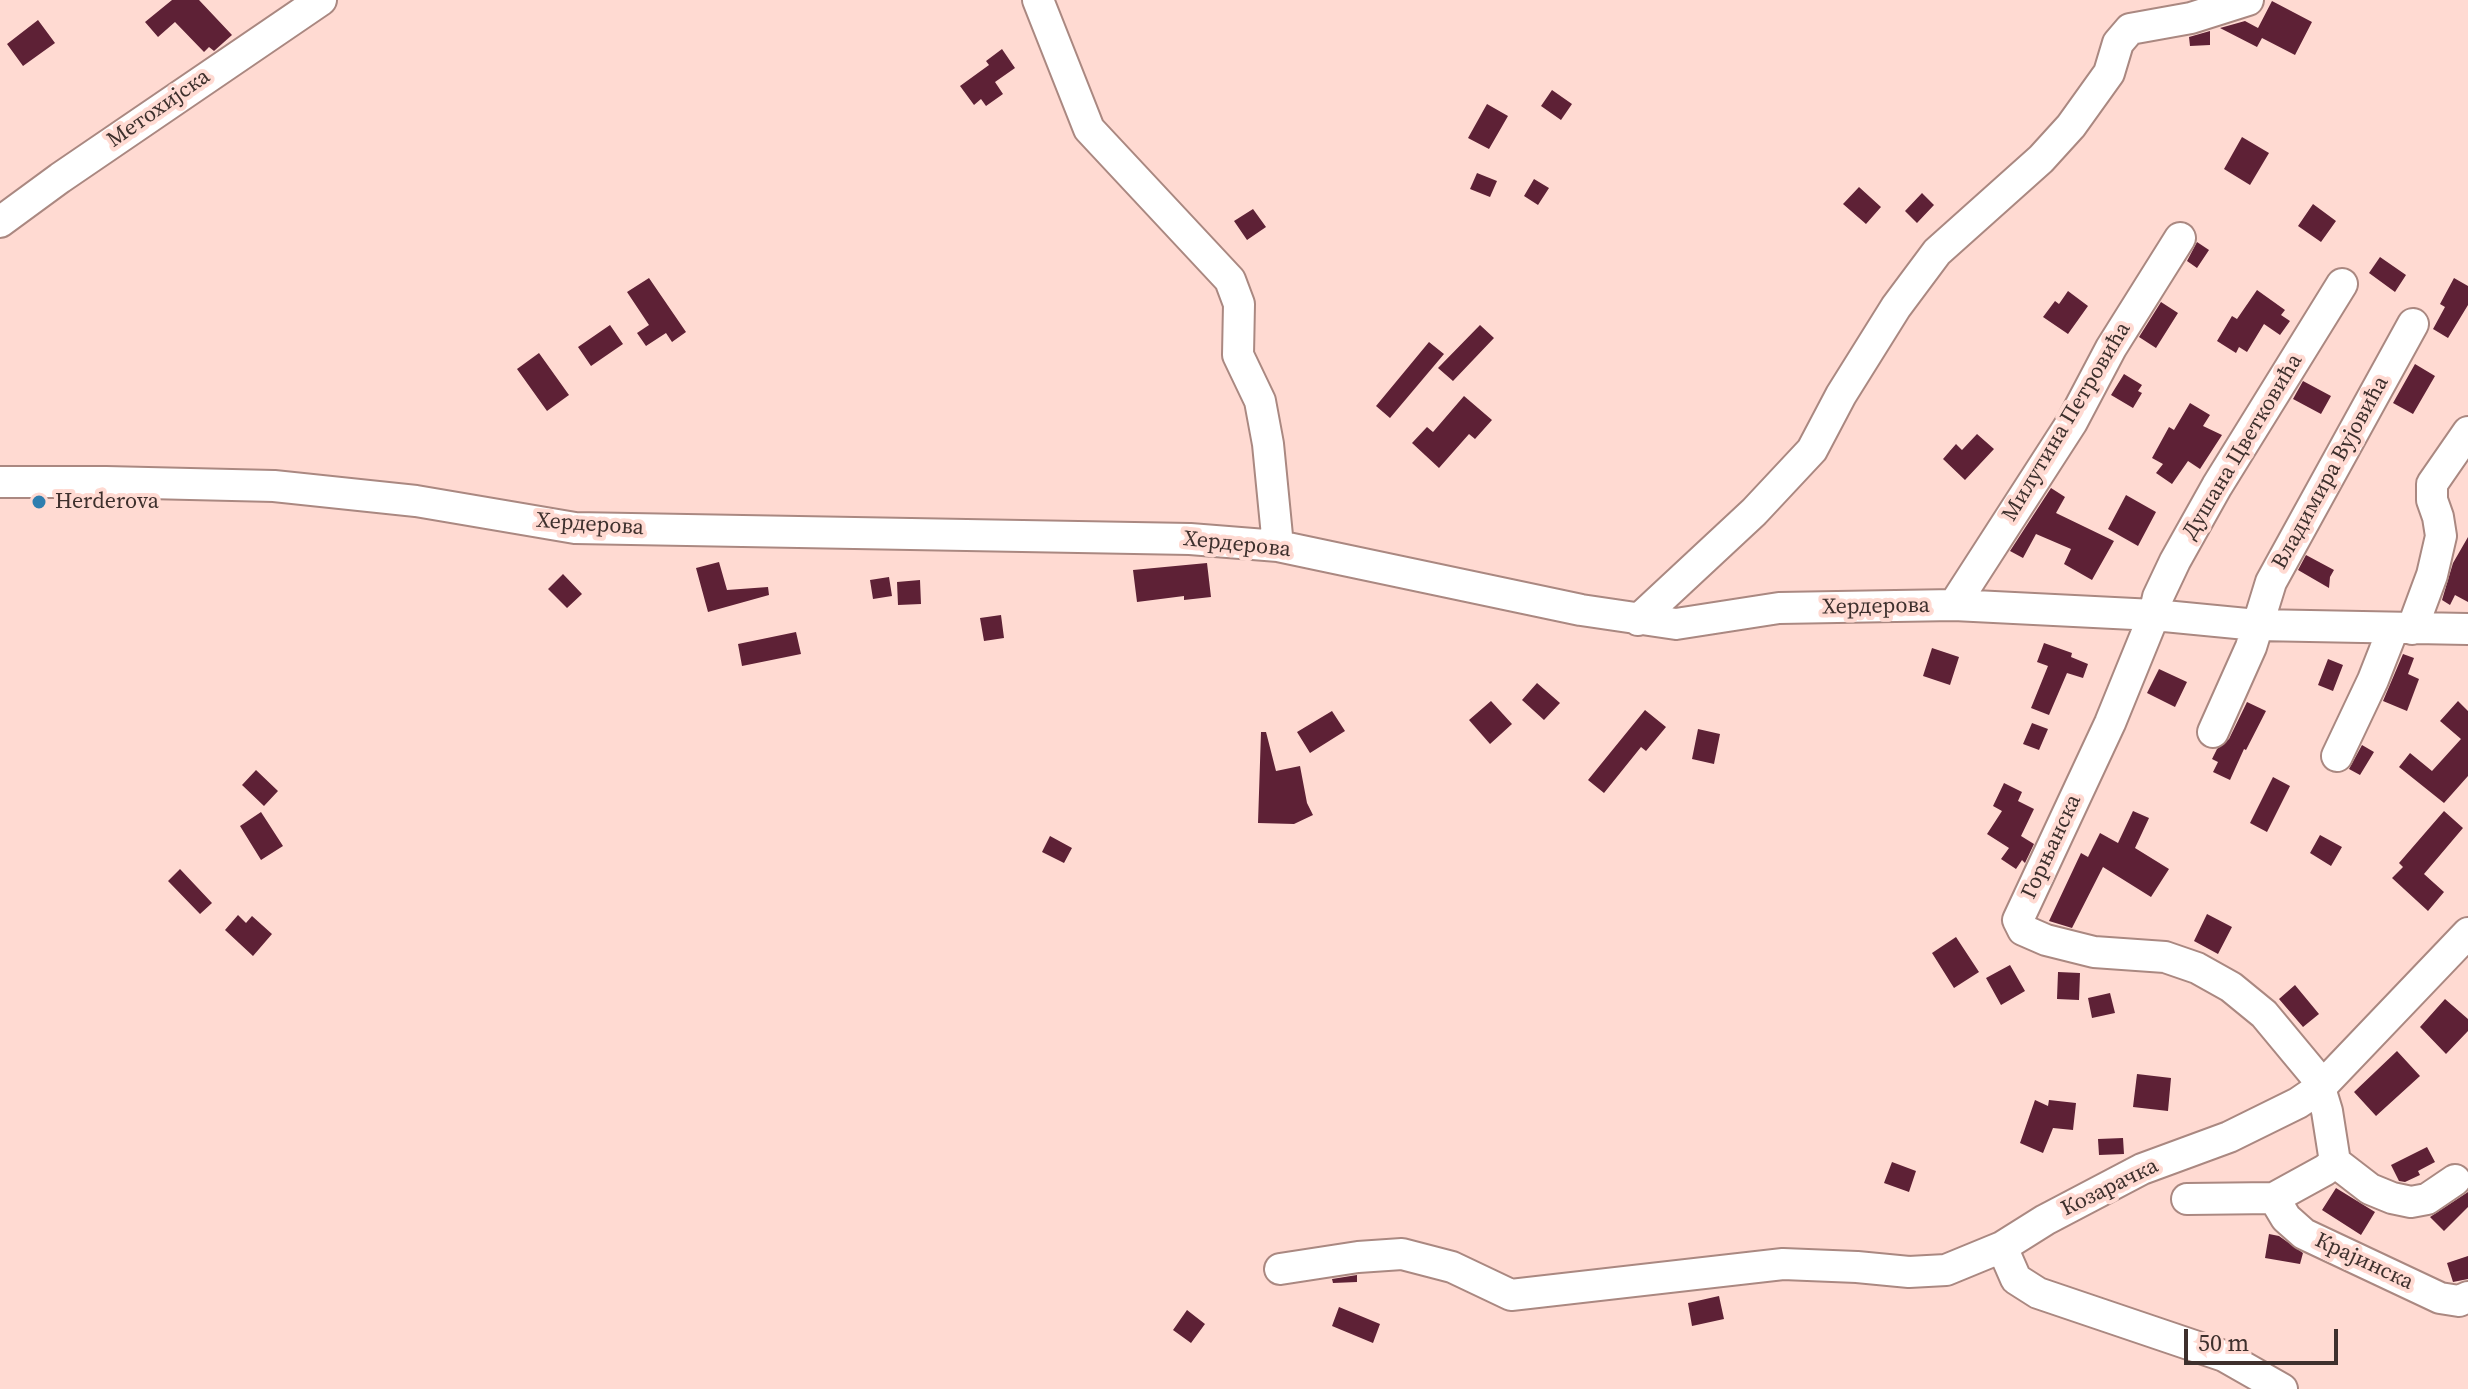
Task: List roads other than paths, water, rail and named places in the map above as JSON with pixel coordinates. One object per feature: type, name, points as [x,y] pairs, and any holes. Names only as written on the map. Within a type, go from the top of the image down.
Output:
[{"type":"street","name":"Метохијска","points":[[0,222],[321,0]]},
{"type":"street","points":[[1038,0],[1089,129],[1230,280],[1239,304],[1238,355],[1260,401],[1268,444],[1278,546]]},
{"type":"street","points":[[1638,620],[1754,512],[1812,450],[1841,395],[1896,307],[1937,252],[2041,159],[2071,126],[2109,73],[2118,43],[2130,29],[2191,18],[2248,0]]},
{"type":"street","name":"Милутина Петровића","points":[[1954,605],[2072,422],[2111,348],[2180,238]]},
{"type":"street","name":"Душана Цветковића","points":[[2154,615],[2158,597],[2217,486],[2342,284]]},
{"type":"street","name":"Владимира Вујовића","points":[[2213,732],[2251,647],[2271,582],[2413,324]]},
{"type":"street","points":[[2337,756],[2373,680],[2432,575],[2441,536],[2432,500],[2432,484],[2468,432]]},
{"type":"street","name":"Хердерова","points":[[0,482],[274,486],[416,501],[575,528],[1190,539],[1278,546],[1638,620],[1676,624],[1779,608],[1954,605],[2154,615],[2257,625],[2402,629],[2464,624]]},
{"type":"street","name":"Горњанска","points":[[2154,615],[2110,723],[2018,920],[2023,930],[2046,940],[2094,952],[2165,957],[2197,968],[2231,987],[2264,1014],[2321,1086]]},
{"type":"street","name":"Козарачка","points":[[1280,1269],[1402,1254],[1452,1267],[1511,1295],[1783,1264],[1909,1272],[1946,1270],[2002,1247],[2045,1220],[2142,1169],[2274,1117],[2321,1086],[2468,933]]},
{"type":"street","points":[[2321,1086],[2335,1162],[2370,1189],[2411,1202],[2427,1199],[2455,1180]]},
{"type":"street","points":[[2187,1199],[2274,1198],[2306,1182],[2335,1162]]},
{"type":"street","name":"Крајинска","points":[[2274,1198],[2286,1218],[2304,1234],[2440,1298],[2459,1301],[2468,1297]]},
{"type":"street","points":[[2002,1247],[2016,1279],[2038,1293],[2224,1356],[2282,1389]]},
{"type":"place","name":"Herderova","points":[[39,502]]}]
